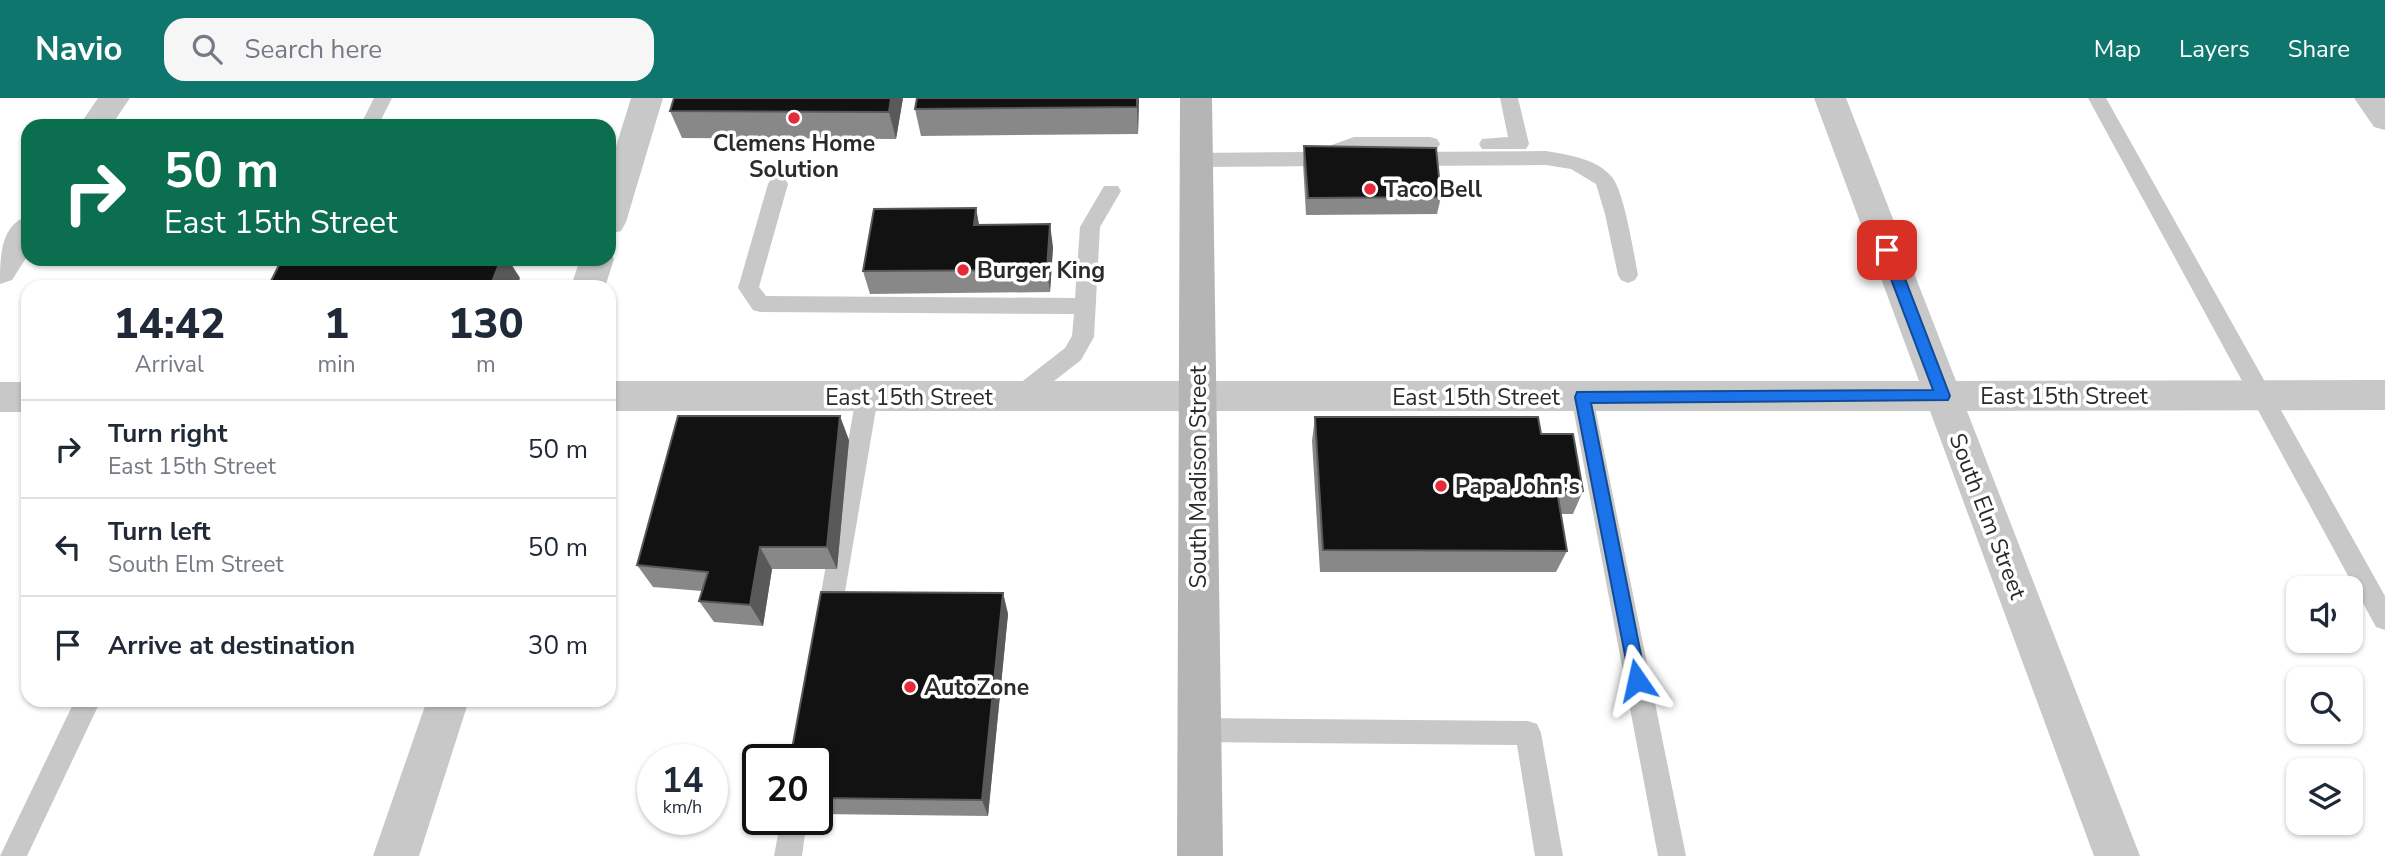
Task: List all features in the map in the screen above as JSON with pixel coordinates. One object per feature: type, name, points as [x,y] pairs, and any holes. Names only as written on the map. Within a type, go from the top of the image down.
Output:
[{"type":"main road","name":"South Madison Street","points":[[1196,98],[1200,856]]},
{"type":"street","points":[[100,119],[114,98]]},
{"type":"street","points":[[616,199],[647,98]]},
{"type":"street","name":"South Elm Street","points":[[1830,98],[2117,856]]},
{"type":"street","points":[[2370,98],[2385,119]]},
{"type":"street","points":[[0,271],[21,239]]},
{"type":"street","name":"East 15th Street","points":[[616,396],[1198,398],[2385,395]]},
{"type":"street","points":[[0,397],[21,397]]},
{"type":"street","points":[[396,856],[446,707]]},
{"type":"lane","points":[[372,119],[383,98]]},
{"type":"lane","points":[[1313,159],[1354,144],[1519,144],[1510,98]]},
{"type":"lane","points":[[2097,98],[2385,619]]},
{"type":"lane","points":[[1196,160],[1546,158],[1576,163],[1604,180],[1629,275]]},
{"type":"lane","points":[[778,184],[748,288],[760,304],[1086,306]]},
{"type":"lane","points":[[1018,397],[1073,354],[1083,337],[1090,227],[1111,191]]},
{"type":"lane","points":[[825,640],[867,397]]},
{"type":"lane","points":[[1582,397],[1672,856]]},
{"type":"lane","points":[[13,856],[85,707]]},
{"type":"lane","points":[[1199,730],[1528,733],[1550,855]]},
{"type":"lane","points":[[788,856],[791,835]]},
{"type":"building","points":[[674,98],[891,98],[889,112],[670,111]]},
{"type":"building","points":[[917,98],[1137,98],[1137,107],[915,109]]},
{"type":"building","name":"Taco Bell","points":[[1304,146],[1436,148],[1441,197],[1308,198]]},
{"type":"building","points":[[976,208],[974,225],[1050,224],[1047,270],[863,271],[874,209]]},
{"type":"building","points":[[278,266],[498,266],[493,280],[272,280]]},
{"type":"building","points":[[678,416],[840,416],[827,547],[760,547],[750,605],[699,601],[708,572],[637,565]]},
{"type":"building","name":"Papa John's","points":[[1315,417],[1538,417],[1541,434],[1573,434],[1583,491],[1557,491],[1567,551],[1323,550]]},
{"type":"building","name":"AutoZone","points":[[821,592],[1003,593],[982,800],[833,798],[833,744],[793,744]]},
{"type":"place","name":"Clemens Home Solution","points":[[794,118]]},
{"type":"place","name":"Taco Bell","points":[[1370,189]]},
{"type":"place","name":"Burger King","points":[[963,270]]},
{"type":"place","name":"Papa John's","points":[[1441,486]]},
{"type":"place","name":"AutoZone","points":[[910,687]]},
{"type":"route","points":[[1637,680],[1582,397],[1943,396],[1887,250]]}]
